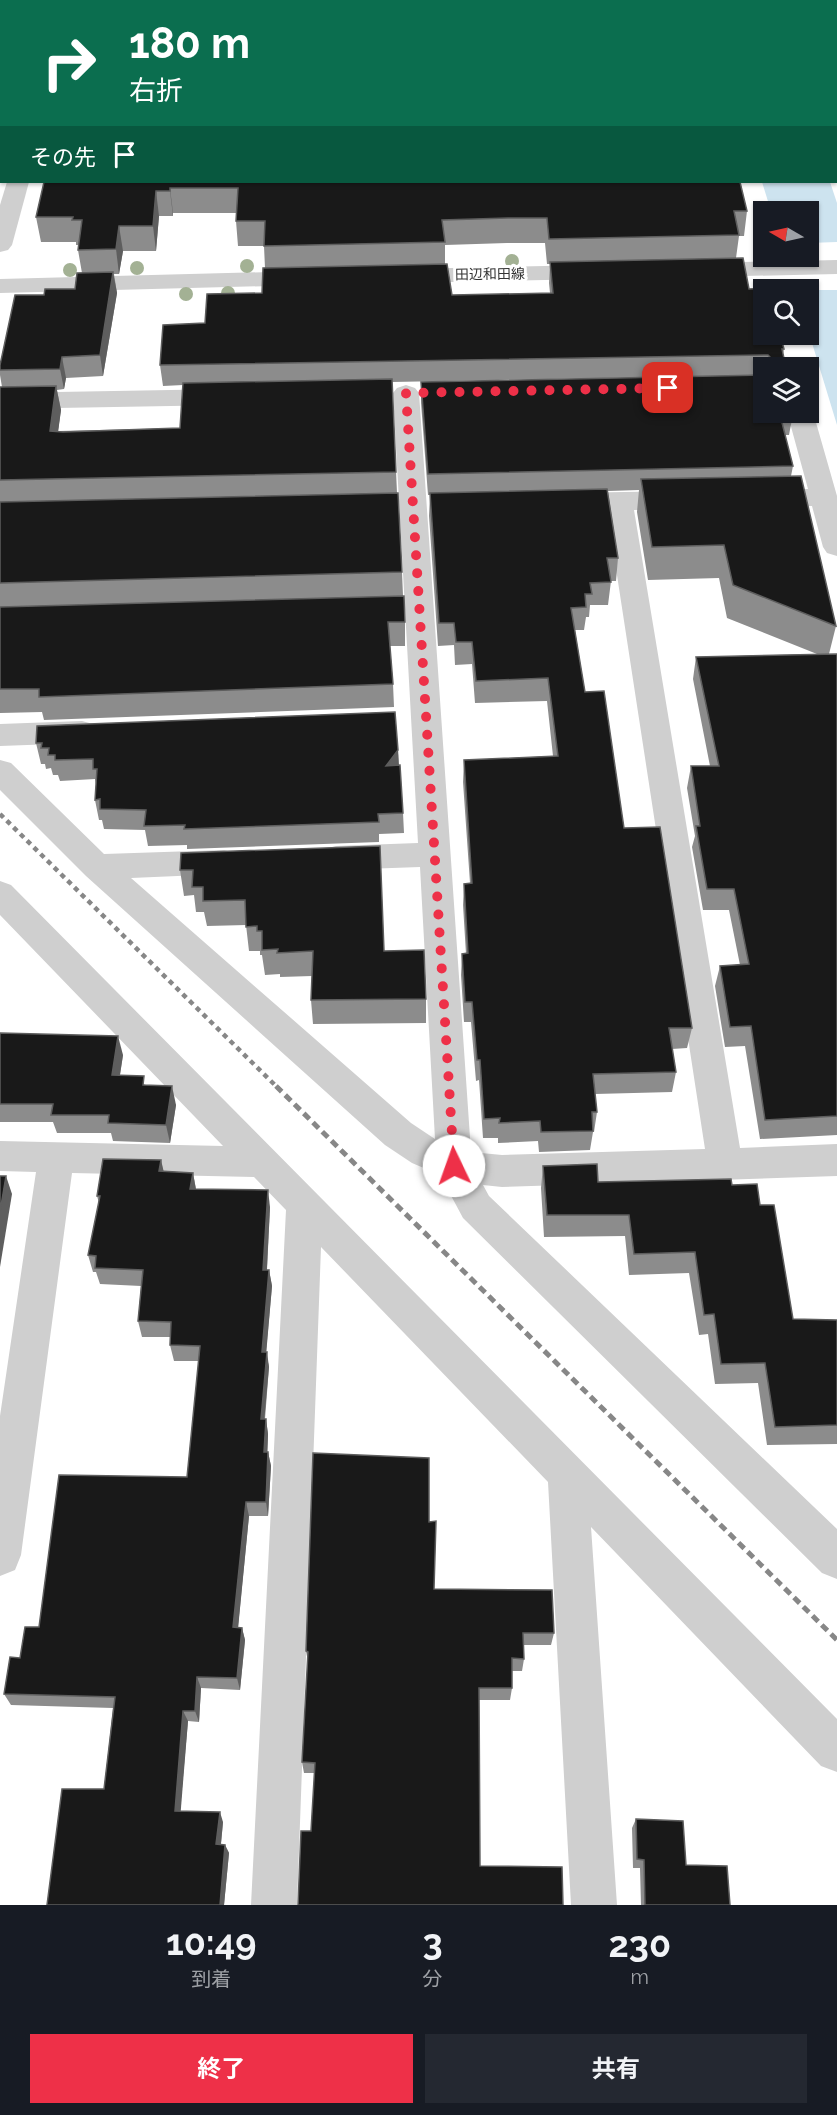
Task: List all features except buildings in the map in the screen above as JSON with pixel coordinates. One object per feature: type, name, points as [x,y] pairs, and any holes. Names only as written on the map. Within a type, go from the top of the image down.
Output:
[{"type":"street","points":[[0,245],[18,183]]},
{"type":"street","points":[[681,270],[837,267]]},
{"type":"street","name":"田辺和田線","points":[[378,277],[623,272]]},
{"type":"street","points":[[0,286],[331,278]]},
{"type":"street","points":[[406,393],[413,506],[408,607],[414,719],[435,854],[454,1166],[476,1207],[837,1558]]},
{"type":"street","points":[[0,401],[251,396]]},
{"type":"street","points":[[803,423],[837,548]]},
{"type":"street","points":[[539,503],[824,497]]},
{"type":"street","points":[[619,501],[725,1163]]},
{"type":"street","points":[[0,735],[106,731]]},
{"type":"street","points":[[0,771],[97,867],[398,1134],[425,1154],[454,1166],[502,1171],[837,1160]]},
{"type":"street","points":[[307,859],[435,854]]},
{"type":"street","points":[[97,867],[249,861]]},
{"type":"street","points":[[0,894],[837,1750]]},
{"type":"street","points":[[0,1156],[262,1162]]},
{"type":"street","points":[[0,1555],[56,1158]]},
{"type":"street","points":[[274,1905],[304,1205]]},
{"type":"street","points":[[568,1477],[594,1905]]},
{"type":"water","points":[[762,183],[830,183],[837,203],[837,425],[819,366],[819,357],[816,357],[813,345],[819,345],[819,279],[809,279],[808,267],[819,267],[819,201],[768,201]]},
{"type":"pier","points":[[837,242],[837,290],[819,290],[819,279],[789,279],[785,267],[819,267],[819,243]]},
{"type":"railway","points":[[0,814],[278,1088]]},
{"type":"railway","points":[[276,1086],[837,1640]]},
{"type":"route","points":[[454,1166],[406,393],[668,388]]}]
